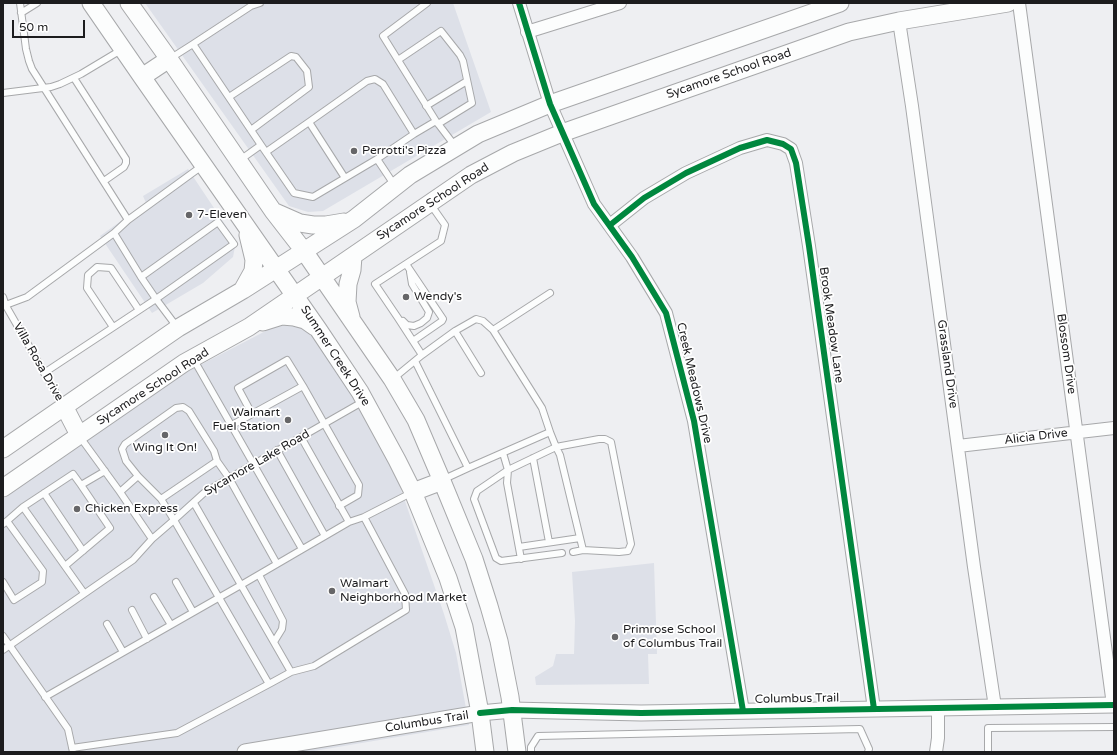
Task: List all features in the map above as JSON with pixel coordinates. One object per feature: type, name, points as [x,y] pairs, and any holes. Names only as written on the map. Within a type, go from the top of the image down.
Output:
[{"type":"main road","name":"Summer Creek Drive","points":[[92,3],[122,49],[318,329],[365,400],[397,460],[413,492],[448,578],[464,627],[480,713],[485,752]]},
{"type":"main road","points":[[130,3],[170,59],[238,161],[273,211],[304,251],[392,379],[416,420],[474,559],[489,606],[510,697],[517,752]]},
{"type":"main road","points":[[3,449],[178,328],[276,269],[354,219],[410,175],[478,134],[550,104],[840,3]]},
{"type":"main road","name":"Sycamore School Road","points":[[3,488],[184,363],[249,327],[471,175],[513,153],[562,133],[849,32],[899,21],[1008,3]]},
{"type":"main road","points":[[142,77],[170,59]]},
{"type":"main road","points":[[273,211],[300,223],[313,225],[340,223],[354,219]]},
{"type":"main road","points":[[242,290],[253,271],[254,260],[247,227]]},
{"type":"main road","points":[[352,321],[347,302],[348,284],[352,270],[353,256]]},
{"type":"main road","points":[[249,327],[282,316],[305,320],[318,329]]},
{"type":"main road","points":[[64,406],[79,435]]},
{"type":"main road","points":[[413,492],[442,480]]},
{"type":"street","name":"Creek Meadows Drive","points":[[519,3],[550,104],[594,204],[632,257],[666,313],[694,421],[743,711]]},
{"type":"street","points":[[527,32],[620,3]]},
{"type":"street","name":"Blossom Drive","points":[[1019,3],[1113,705]]},
{"type":"street","name":"Grassland Drive","points":[[899,21],[912,106],[975,574],[995,707]]},
{"type":"street","name":"Brook Meadow Lane","points":[[610,225],[644,198],[686,173],[740,148],[767,140],[783,144],[791,149],[796,163],[809,246],[874,708]]},
{"type":"street","name":"Alicia Drive","points":[[958,446],[1114,428]]},
{"type":"street","name":"Columbus Trail","points":[[245,752],[480,713],[512,710],[641,713],[1113,705]]},
{"type":"street","points":[[936,752],[938,738],[938,707]]},
{"type":"lane","points":[[20,3],[29,61],[128,220]]},
{"type":"lane","points":[[21,13],[37,3]]},
{"type":"lane","points":[[170,59],[251,6],[260,3]]},
{"type":"lane","points":[[427,3],[382,36],[437,123],[456,148]]},
{"type":"lane","points":[[193,44],[294,193],[313,197],[377,159],[414,134],[472,103],[463,61],[441,31],[398,60]]},
{"type":"lane","points":[[3,93],[60,84],[74,78],[122,49]]},
{"type":"lane","points":[[229,97],[291,56],[296,57],[307,71],[309,87],[251,130]]},
{"type":"lane","points":[[74,78],[126,159],[124,167],[104,181]]},
{"type":"lane","points":[[266,152],[367,81],[376,79],[383,84],[414,134]]},
{"type":"lane","points":[[426,106],[467,81]]},
{"type":"lane","points":[[309,122],[345,178]]},
{"type":"lane","points":[[238,161],[261,145]]},
{"type":"lane","points":[[377,159],[396,186]]},
{"type":"lane","points":[[4,306],[26,297],[204,165]]},
{"type":"lane","points":[[422,355],[374,284],[441,241],[445,225],[430,203]]},
{"type":"lane","points":[[44,373],[156,299],[234,244],[218,222],[141,277]]},
{"type":"lane","points":[[114,233],[141,277],[178,328]]},
{"type":"lane","points":[[406,264],[443,319],[413,341]]},
{"type":"lane","points":[[113,327],[87,288],[88,275],[97,267],[111,268],[139,310]]},
{"type":"lane","points":[[398,318],[407,324],[414,326],[422,323],[427,318],[429,312],[412,284],[410,270]]},
{"type":"lane","points":[[493,330],[550,293]]},
{"type":"lane","name":"Villa Rosa Drive","points":[[3,297],[4,306],[64,406]]},
{"type":"lane","points":[[392,379],[455,331],[476,319],[483,321],[493,330],[542,408],[560,455],[583,550]]},
{"type":"lane","points":[[455,331],[481,373]]},
{"type":"lane","points":[[193,358],[302,549]]},
{"type":"lane","points":[[252,414],[238,388],[287,360],[359,485],[358,495],[339,506]]},
{"type":"lane","points":[[415,361],[468,468]]},
{"type":"lane","points":[[232,425],[302,386]]},
{"type":"lane","name":"Sycamore Lake Road","points":[[3,650],[133,560],[152,539],[205,492],[365,400]]},
{"type":"lane","points":[[269,684],[161,499],[138,476],[126,461],[122,449],[125,444],[176,408],[183,407],[189,412],[214,451],[217,461],[229,478],[277,564]]},
{"type":"lane","points":[[442,480],[550,432]]},
{"type":"lane","points":[[79,435],[152,539]]},
{"type":"lane","points":[[301,437],[348,522]]},
{"type":"lane","points":[[562,553],[501,562],[496,558],[474,499],[477,491],[508,470],[556,447],[604,439],[611,442],[631,544],[628,551],[583,550],[573,552]]},
{"type":"lane","points":[[277,450],[325,536]]},
{"type":"lane","points":[[502,453],[508,470],[507,483],[521,559]]},
{"type":"lane","points":[[533,458],[549,542]]},
{"type":"lane","points":[[161,499],[217,461]]},
{"type":"lane","points":[[81,485],[105,471]]},
{"type":"lane","points":[[4,586],[14,600],[42,582],[43,570],[5,523],[23,507],[73,474],[110,528],[64,566]]},
{"type":"lane","points":[[120,492],[138,476]]},
{"type":"lane","points":[[45,697],[219,598],[348,522],[364,517],[413,492]]},
{"type":"lane","points":[[44,493],[83,550]]},
{"type":"lane","points":[[194,503],[290,672]]},
{"type":"lane","points":[[23,507],[84,593]]},
{"type":"lane","points":[[3,636],[68,730],[72,750],[177,733],[290,672],[314,666],[406,610],[405,594],[364,517]]},
{"type":"lane","points":[[519,547],[580,538]]},
{"type":"lane","points":[[259,574],[283,621],[282,629],[274,642]]},
{"type":"lane","points":[[176,582],[193,612]]},
{"type":"lane","points":[[154,597],[171,625]]},
{"type":"lane","points":[[132,610],[147,638]]},
{"type":"lane","points":[[107,624],[123,652]]},
{"type":"lane","points":[[988,752],[988,728],[1114,727]]},
{"type":"lane","points":[[531,752],[531,748],[538,736],[860,729],[869,749],[868,752]]},
{"type":"shaded area","points":[[145,3],[453,3],[491,112],[323,211],[308,212],[289,206]]},
{"type":"shaded area","points":[[188,169],[236,241],[233,257],[203,283],[152,313],[100,236],[146,203],[143,196]]},
{"type":"shaded area","points":[[294,323],[310,330],[362,410],[397,478],[456,653],[469,725],[308,752],[3,752],[3,499],[60,456],[181,375],[279,324]]},
{"type":"shaded area","name":"Primrose School of Columbus Trail","points":[[654,563],[657,654],[648,654],[649,684],[536,685],[535,677],[553,666],[556,654],[574,654],[575,621],[572,572]]},
{"type":"cycle path","points":[[519,3],[550,104],[594,204],[632,257],[666,313],[694,421],[743,711]]},
{"type":"cycle path","points":[[610,225],[644,198],[686,173],[740,148],[767,140],[783,144],[791,149],[796,163],[809,246],[874,709]]},
{"type":"cycle path","points":[[480,713],[512,710],[641,713],[1114,705]]},
{"type":"place","name":"Perrotti's Pizza","points":[[354,151]]},
{"type":"place","name":"7-Eleven","points":[[189,215]]},
{"type":"place","name":"Wendy's","points":[[406,297]]},
{"type":"place","name":"Walmart Fuel Station","points":[[288,420]]},
{"type":"place","name":"Wing It On!","points":[[165,435]]},
{"type":"place","name":"Chicken Express","points":[[77,509]]},
{"type":"place","name":"Walmart Neighborhood Market","points":[[332,591]]},
{"type":"place","name":"Primrose School of Columbus Trail","points":[[615,637]]}]
